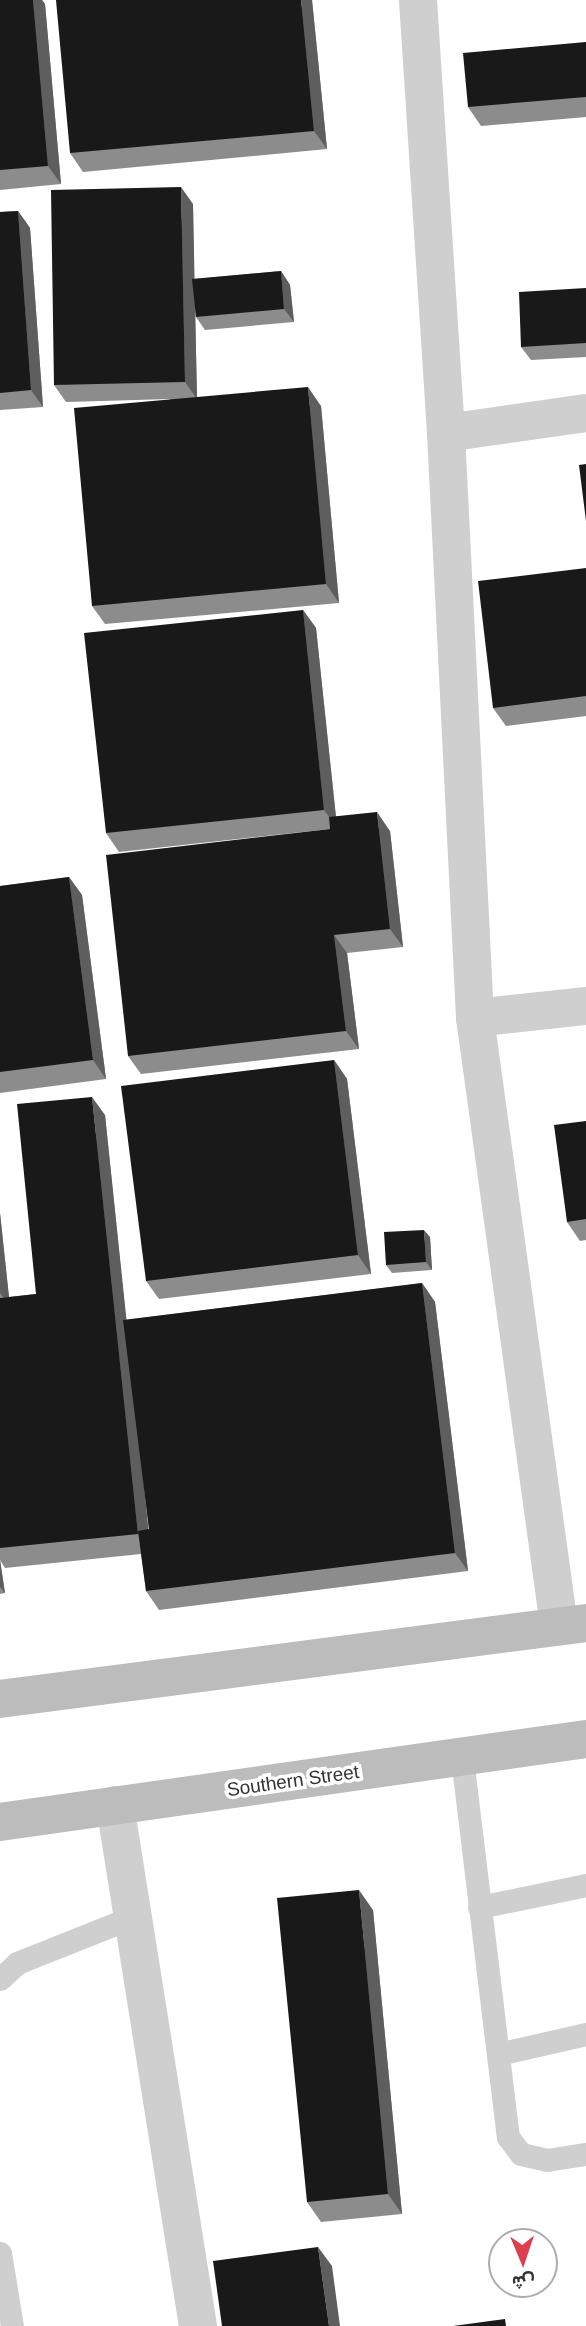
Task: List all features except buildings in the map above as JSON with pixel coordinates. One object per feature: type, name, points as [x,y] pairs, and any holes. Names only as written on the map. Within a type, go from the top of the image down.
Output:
[{"type":"main road","points":[[0,1699],[573,1624]]},
{"type":"main road","name":"Southern Street","points":[[0,1822],[586,1739]]},
{"type":"street","points":[[418,0],[446,433],[475,1018],[573,1624]]},
{"type":"street","points":[[446,433],[586,413]]},
{"type":"street","points":[[475,1018],[586,1006]]},
{"type":"street","points":[[115,1805],[135,1916],[198,2326]]},
{"type":"lane","points":[[462,1758],[509,2137],[521,2154],[547,2160],[586,2154]]},
{"type":"lane","points":[[480,1907],[586,1885]]},
{"type":"lane","points":[[0,1979],[17,1963],[135,1916]]},
{"type":"lane","points":[[498,2054],[586,2034]]},
{"type":"lane","points":[[0,2259],[12,2326]]}]
